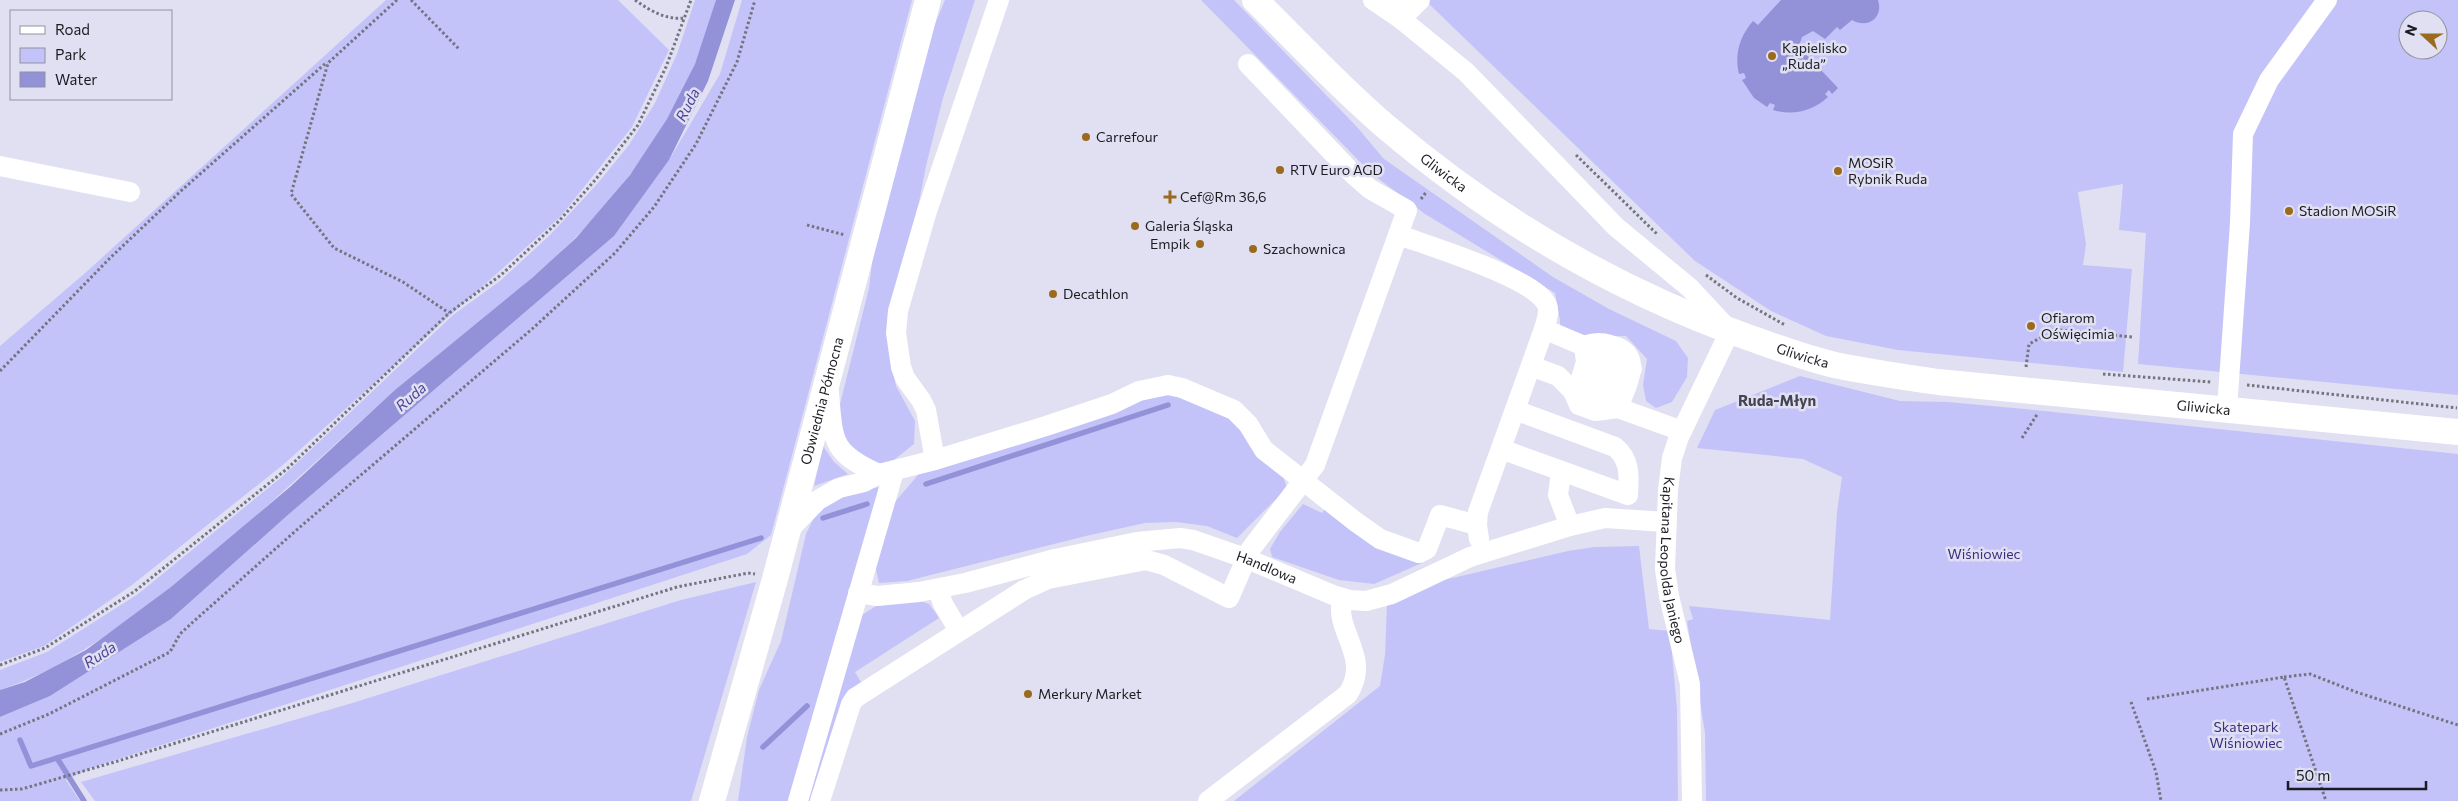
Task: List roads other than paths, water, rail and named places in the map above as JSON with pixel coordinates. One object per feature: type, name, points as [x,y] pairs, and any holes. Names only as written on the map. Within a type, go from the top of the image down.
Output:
[{"type":"main road","name":"Obwiednia Północna","points":[[712,801],[788,531],[928,0]]},
{"type":"main road","name":"Gliwicka","points":[[1255,0],[1377,119],[1452,178],[1587,266],[1675,310],[1730,331],[1833,364],[1884,375],[1938,382],[2458,432]]},
{"type":"street","points":[[935,460],[926,410],[905,378],[901,367],[896,333],[898,311],[927,211],[999,0]]},
{"type":"street","points":[[1373,0],[1401,19],[1466,72],[1616,227],[1690,288],[1730,331]]},
{"type":"street","points":[[1396,0],[1401,19]]},
{"type":"street","points":[[1401,19],[1420,0]]},
{"type":"street","points":[[2227,409],[2243,134],[2269,80],[2327,0]]},
{"type":"street","points":[[820,801],[851,704],[855,698],[1024,590],[1048,579],[1139,560],[1164,565],[1229,598],[1246,558],[1315,465],[1407,210],[1370,189],[1355,176],[1248,64]]},
{"type":"street","points":[[0,166],[130,192]]},
{"type":"street","points":[[1398,235],[1495,270],[1536,294],[1545,301],[1548,308],[1544,329],[1478,512],[1477,525],[1483,553]]},
{"type":"street","points":[[1675,310],[1690,288]]},
{"type":"street","points":[[1544,329],[1584,346],[1602,341],[1619,348],[1629,355],[1632,361],[1624,391]]},
{"type":"street","name":"Kapitana Leopolda Janiego","points":[[1692,801],[1691,694],[1689,673],[1668,596],[1665,569],[1670,469],[1682,431],[1730,331]]},
{"type":"street","points":[[1584,346],[1586,362],[1579,385],[1624,391],[1682,431]]},
{"type":"street","points":[[1531,366],[1558,376],[1573,391],[1624,391]]},
{"type":"street","points":[[828,381],[832,427],[837,446],[852,461],[886,472]]},
{"type":"street","points":[[788,531],[818,500],[829,492],[864,482],[886,472],[935,460],[1112,404],[1139,391],[1168,385],[1182,388],[1234,410],[1248,424],[1264,450],[1371,534],[1419,553],[1427,549],[1440,515],[1477,525]]},
{"type":"street","points":[[1501,449],[1628,495],[1627,463],[1615,447],[1515,410]]},
{"type":"street","points":[[1561,471],[1558,495],[1570,526]]},
{"type":"street","points":[[798,801],[858,593],[886,472]]},
{"type":"street","name":"Handlowa","points":[[858,593],[890,596],[938,589],[1055,558],[1152,539],[1193,540],[1246,558],[1342,598],[1366,601],[1382,598],[1483,553],[1570,526],[1605,518],[1666,522]]},
{"type":"street","points":[[938,589],[943,604],[960,632]]},
{"type":"street","points":[[1208,801],[1338,704],[1348,694],[1356,678],[1357,657],[1340,615],[1342,598]]},
{"type":"water","name":"Ruda","points":[[716,0],[735,0],[708,81],[669,160],[614,236],[289,514],[171,619],[50,696],[0,717],[0,690],[25,682],[86,650],[171,587],[290,487],[395,390],[532,278],[576,238],[630,175],[667,119],[695,64]]},
{"type":"water","name":"Kąpielisko „Ruda”","points":[[1781,0],[1878,0],[1879,12],[1873,20],[1863,23],[1852,20],[1840,30],[1837,27],[1825,39],[1813,31],[1802,37],[1800,43],[1802,50],[1838,88],[1832,94],[1829,90],[1825,94],[1828,97],[1816,106],[1802,111],[1780,112],[1773,110],[1775,105],[1770,103],[1767,107],[1754,98],[1742,80],[1746,78],[1744,73],[1739,74],[1737,59],[1739,46],[1748,27],[1753,21],[1758,25]]},
{"type":"waterway","points":[[926,484],[1168,405]]},
{"type":"waterway","points":[[823,518],[867,504]]},
{"type":"waterway","points":[[20,740],[31,766],[761,538]]},
{"type":"waterway","points":[[763,747],[807,706]]},
{"type":"waterway","points":[[57,758],[84,801]]},
{"type":"place","name":"Kąpielisko „Ruda”","points":[[1772,56]]},
{"type":"place","name":"Carrefour","points":[[1086,137]]},
{"type":"place","name":"RTV Euro AGD","points":[[1280,170]]},
{"type":"place","name":"MOSiR Rybnik Ruda","points":[[1838,171]]},
{"type":"place","name":"Cef@Rm 36,6","points":[[1170,197]]},
{"type":"place","name":"Stadion MOSiR","points":[[2289,211]]},
{"type":"place","name":"Galeria Śląska","points":[[1135,226]]},
{"type":"place","name":"Empik","points":[[1200,244]]},
{"type":"place","name":"Szachownica","points":[[1253,249]]},
{"type":"place","name":"Decathlon","points":[[1053,294]]},
{"type":"place","name":"Ofiarom Oświęcimia","points":[[2031,326]]},
{"type":"place","name":"Merkury Market","points":[[1028,694]]},
{"type":"district","name":"Ruda-Młyn","points":[[1777,401]]},
{"type":"park label","name":"Wiśniowiec","points":[[1984,554]]},
{"type":"park label","name":"Skatepark Wiśniowiec","points":[[2246,736]]}]
